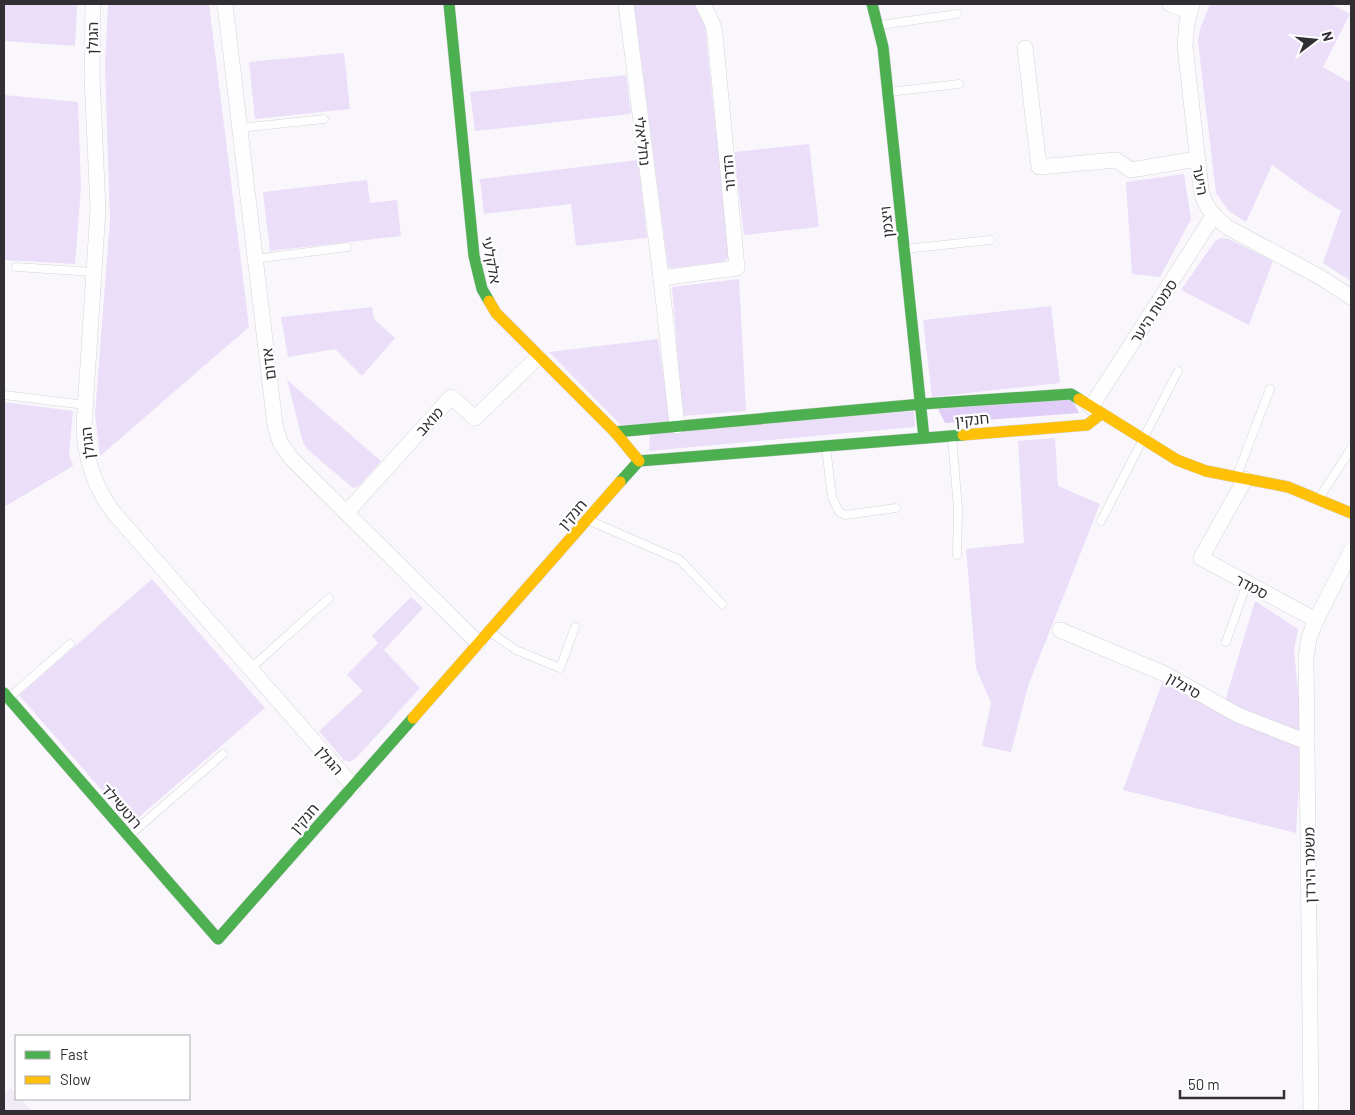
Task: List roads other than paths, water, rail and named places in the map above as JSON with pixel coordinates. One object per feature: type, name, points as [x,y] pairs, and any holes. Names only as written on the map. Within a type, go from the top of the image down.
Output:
[{"type":"street","name":"הגולן","points":[[93,4],[92,77],[98,191],[84,426],[86,454],[94,480],[108,505],[353,786]]},
{"type":"street","name":"אדום","points":[[225,4],[275,425],[279,438],[291,458],[478,643]]},
{"type":"street","name":"אלקלעי","points":[[449,4],[478,277],[492,307],[538,357],[615,432],[639,461]]},
{"type":"street","name":"נחליאלי","points":[[626,4],[661,278],[677,426]]},
{"type":"street","name":"הדרור","points":[[661,278],[737,268],[714,30],[703,4]]},
{"type":"street","name":"ויצמן","points":[[872,4],[879,26],[888,93],[922,404],[924,438]]},
{"type":"street","points":[[1170,4],[1191,8]]},
{"type":"street","name":"היער","points":[[1191,8],[1185,46],[1201,194],[1214,216],[1227,227],[1320,277],[1351,297]]},
{"type":"street","points":[[1025,48],[1039,167],[1116,160],[1131,170],[1197,159]]},
{"type":"street","name":"סמטת היער","points":[[1096,410],[1214,216]]},
{"type":"street","name":"מואב","points":[[346,513],[451,397],[475,418],[538,357]]},
{"type":"street","name":"חנקין","points":[[615,432],[922,404],[1071,394],[1177,460],[1206,471],[1288,487],[1351,512]]},
{"type":"street","name":"חנקין","points":[[218,939],[639,461],[1087,425],[1096,410]]},
{"type":"street","name":"סמדר","points":[[1241,478],[1201,558],[1316,620]]},
{"type":"street","points":[[1316,620],[1351,552]]},
{"type":"street","name":"משמר הירדן","points":[[1311,1111],[1306,654],[1316,620]]},
{"type":"street","name":"סיגלון","points":[[1060,630],[1165,674],[1238,715],[1307,742]]},
{"type":"street","name":"רוטשילד","points":[[6,695],[218,939]]},
{"type":"lane","points":[[879,26],[957,14]]},
{"type":"lane","points":[[888,93],[959,84]]},
{"type":"lane","points":[[240,128],[324,119]]},
{"type":"lane","points":[[904,250],[990,240]]},
{"type":"lane","points":[[255,259],[347,247]]},
{"type":"lane","points":[[16,267],[94,272]]},
{"type":"lane","points":[[1101,520],[1178,371]]},
{"type":"lane","points":[[1241,478],[1270,389]]},
{"type":"lane","points":[[4,395],[86,405]]},
{"type":"lane","points":[[951,436],[958,509],[957,555]]},
{"type":"lane","points":[[826,446],[832,497],[839,512],[845,514],[896,508]]},
{"type":"lane","points":[[1319,498],[1351,449]]},
{"type":"lane","points":[[588,519],[680,560],[722,604]]},
{"type":"lane","points":[[1226,642],[1247,583]]},
{"type":"lane","points":[[250,669],[329,598]]},
{"type":"lane","points":[[489,631],[516,650],[560,668],[574,627]]},
{"type":"lane","points":[[6,695],[70,644]]},
{"type":"lane","points":[[129,836],[223,754]]}]
